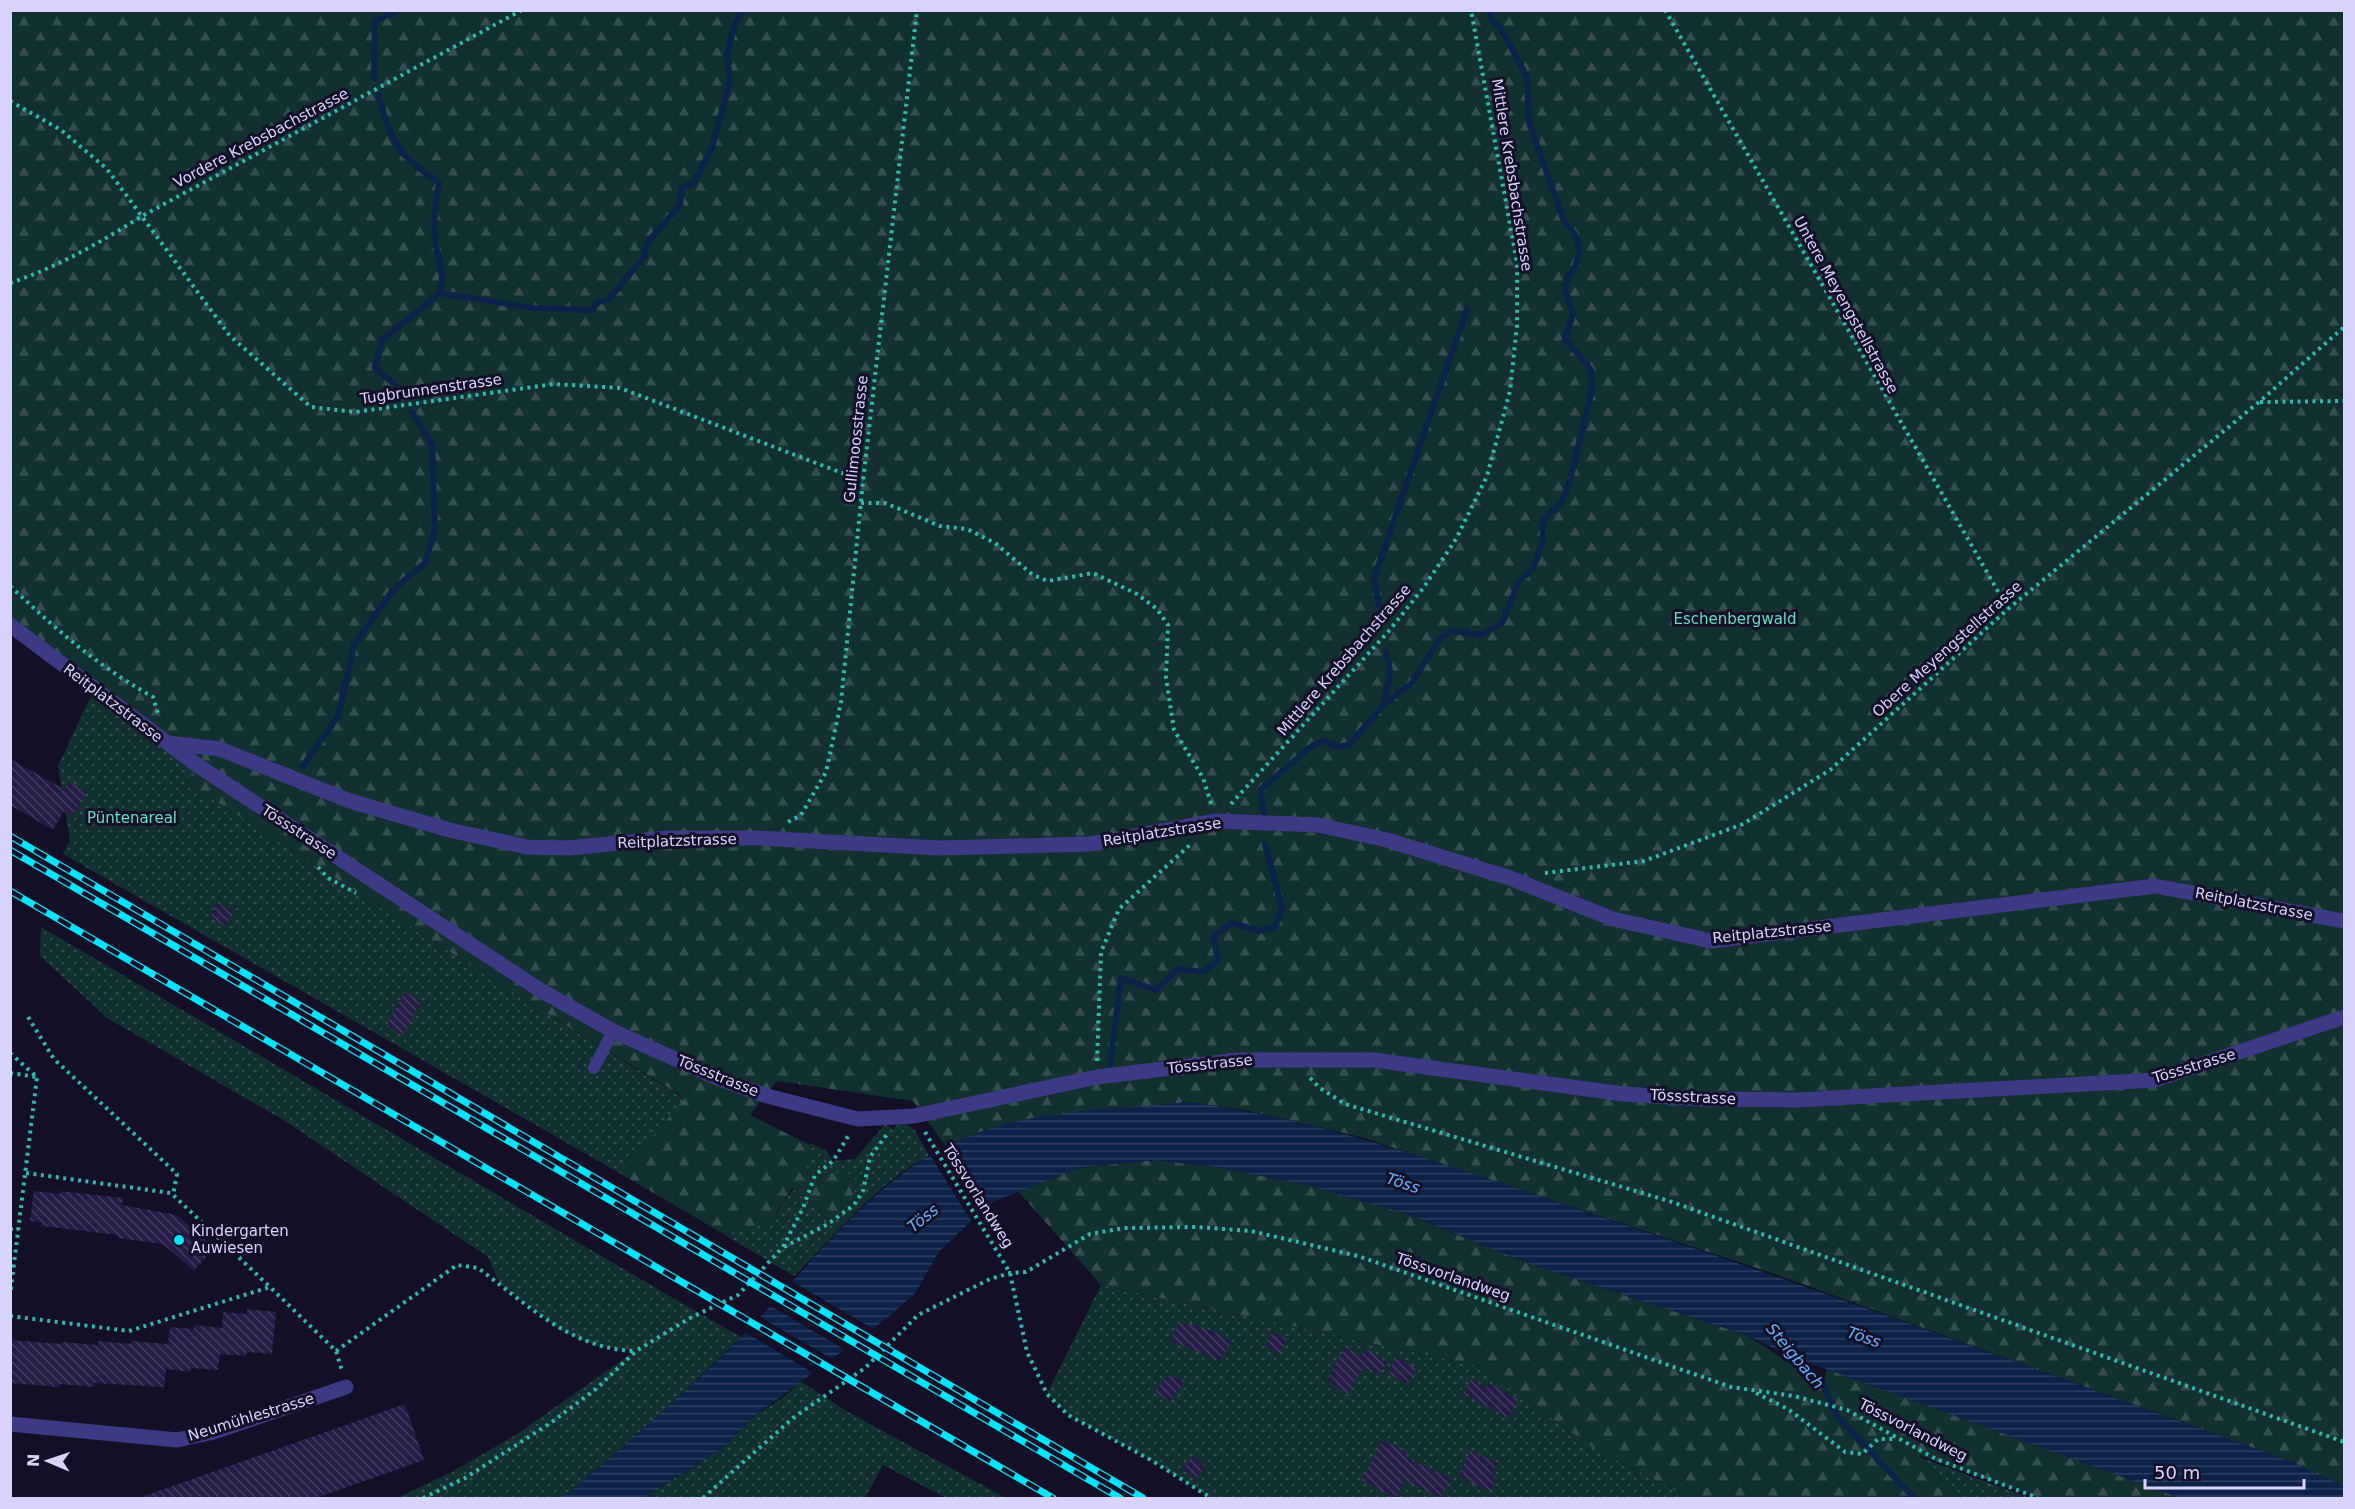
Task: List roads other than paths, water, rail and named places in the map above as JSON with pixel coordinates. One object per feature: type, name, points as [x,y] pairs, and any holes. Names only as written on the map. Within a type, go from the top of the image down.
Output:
[{"type":"street","name":"Reitplatzstrasse","points":[[10,626],[168,743],[220,749],[350,801],[449,830],[527,847],[569,848],[668,838],[759,838],[938,848],[1090,844],[1216,821],[1318,825],[1387,840],[1510,878],[1613,919],[1711,941],[2156,885],[2344,921]]},
{"type":"street","name":"Tössstrasse","points":[[168,743],[540,990],[613,1031],[717,1078],[767,1096],[858,1119],[914,1116],[1097,1077],[1238,1060],[1295,1058],[1374,1060],[1623,1094],[1703,1099],[1799,1100],[2155,1080],[2344,1017]]},
{"type":"street","name":"Neumühlestrasse","points":[[10,1424],[177,1440],[214,1432],[346,1387]]},
{"type":"lane","points":[[594,1068],[613,1031]]},
{"type":"water","name":"Töss","points":[[1188,1102],[1241,1110],[1345,1134],[1446,1165],[1685,1245],[2292,1462],[2344,1486],[2344,1498],[2180,1498],[1793,1357],[1746,1335],[1530,1264],[1407,1214],[1308,1185],[1210,1166],[1156,1160],[1082,1167],[990,1203],[938,1253],[916,1292],[891,1315],[752,1418],[721,1449],[644,1498],[558,1498],[569,1493],[677,1398],[740,1338],[840,1229],[867,1203],[925,1158],[984,1130],[1012,1123],[1071,1112]]},
{"type":"waterway","points":[[374,78],[375,21],[399,10]]},
{"type":"waterway","points":[[404,392],[375,368],[382,340],[440,293],[533,308],[593,310],[597,302],[608,300],[644,257],[647,243],[680,205],[682,187],[694,182],[712,148],[730,81],[727,56],[734,26],[743,10]]},
{"type":"waterway","points":[[1264,816],[1260,790],[1313,745],[1323,741],[1338,747],[1349,745],[1384,704],[1411,684],[1441,637],[1453,631],[1482,635],[1502,623],[1518,583],[1533,568],[1543,541],[1543,520],[1561,503],[1570,480],[1592,390],[1591,370],[1565,339],[1573,314],[1565,290],[1568,276],[1575,268],[1580,249],[1576,236],[1563,219],[1529,122],[1527,77],[1504,34],[1491,18],[1489,10]]},
{"type":"waterway","points":[[378,96],[388,127],[398,147],[413,163],[439,183],[435,231],[442,274],[440,293]]},
{"type":"waterway","points":[[1381,617],[1374,578],[1467,309]]},
{"type":"waterway","points":[[303,766],[338,716],[354,645],[393,590],[425,563],[435,529],[432,444],[412,412]]},
{"type":"waterway","points":[[1384,704],[1390,672],[1386,652]]},
{"type":"waterway","points":[[1110,1065],[1121,978],[1156,990],[1178,969],[1204,972],[1218,960],[1213,936],[1232,923],[1260,931],[1275,927],[1282,908],[1265,844]]},
{"type":"waterway","name":"Steigbach","points":[[1796,1354],[1822,1383],[1836,1415],[1914,1498]]},
{"type":"railway","points":[[10,836],[1143,1498]]},
{"type":"railway","points":[[10,850],[1120,1498]]},
{"type":"railway","points":[[10,891],[1053,1498]]},
{"type":"place","name":"Kindergarten Auwiesen","points":[[179,1240]]},
{"type":"park label","name":"Eschenbergwald","points":[[1735,619]]},
{"type":"park label","name":"Püntenareal","points":[[132,818]]}]
